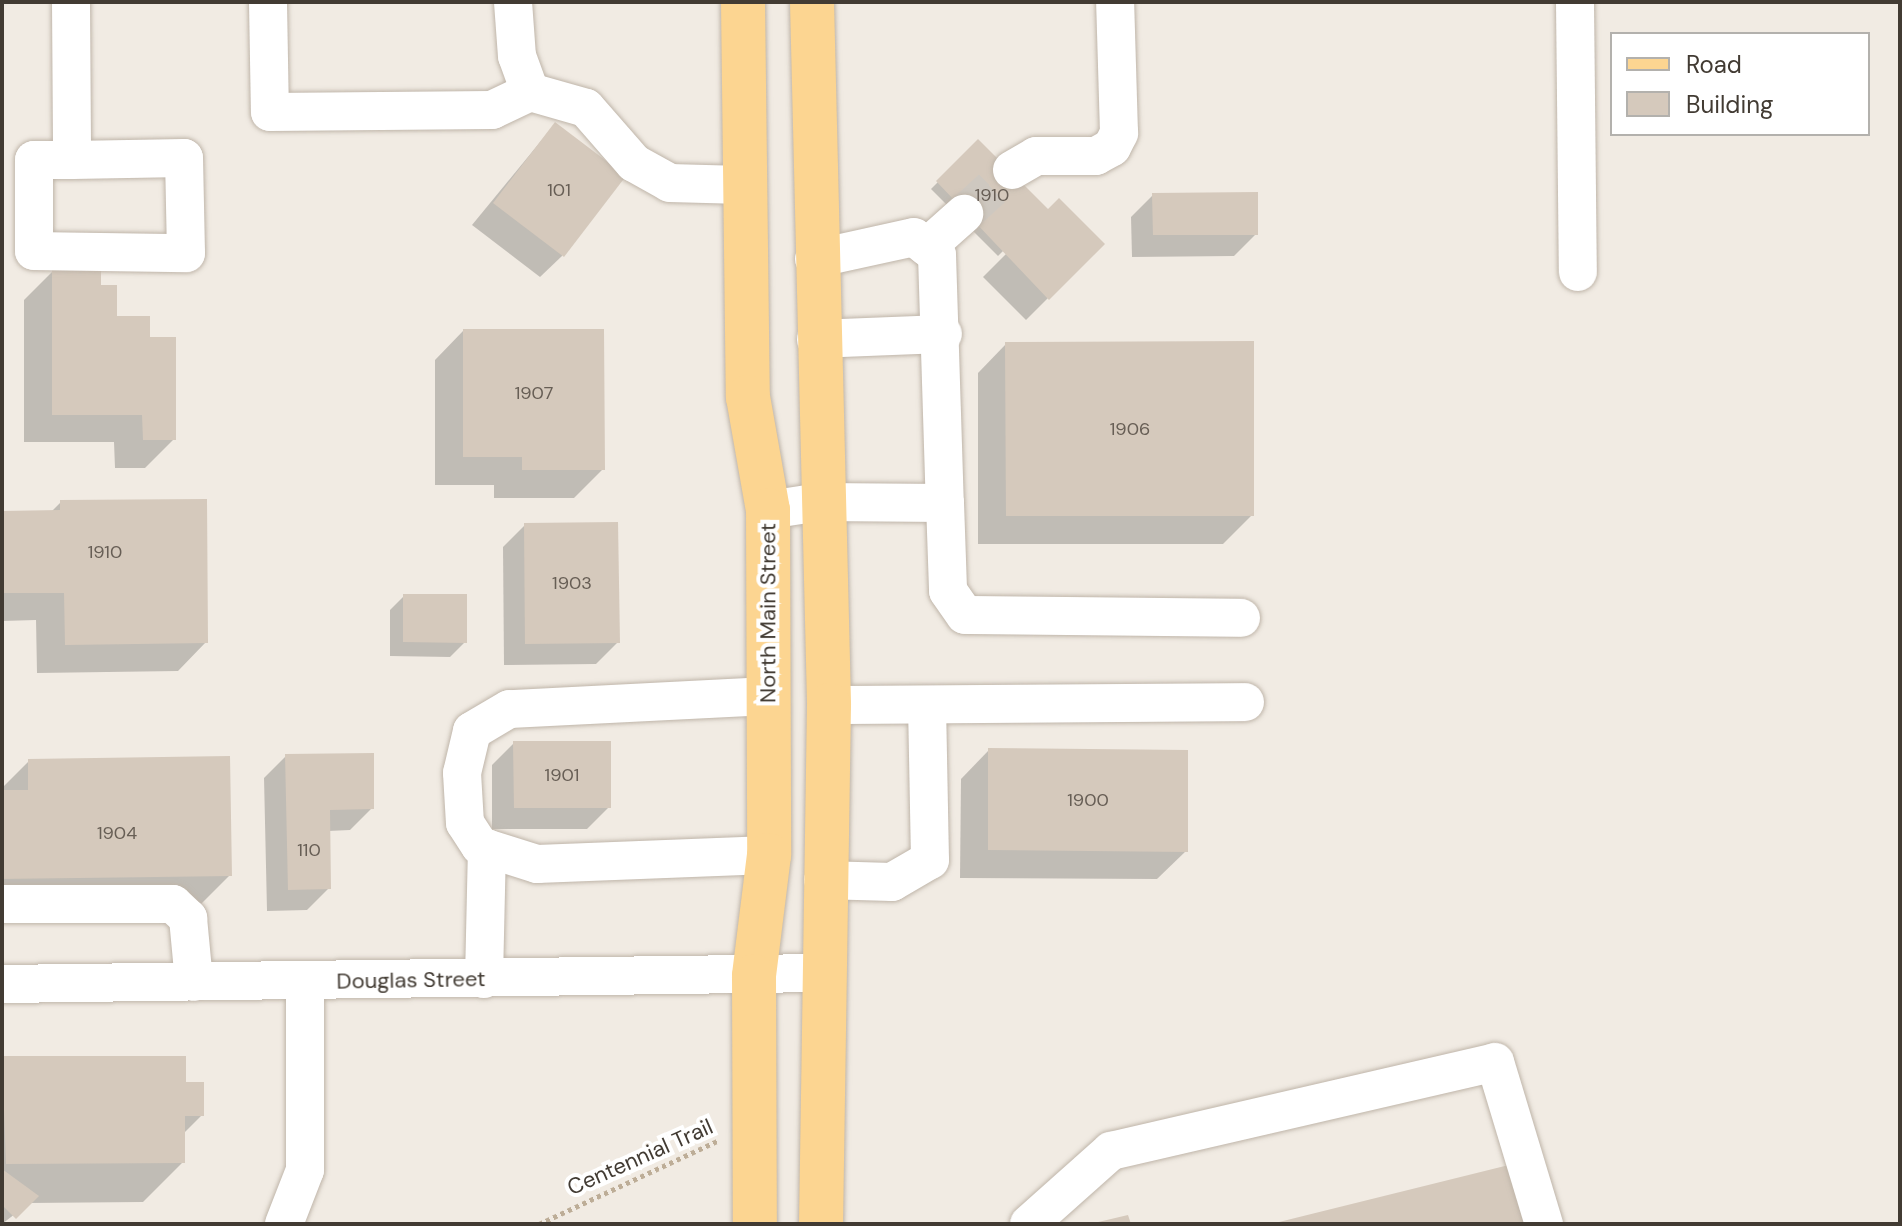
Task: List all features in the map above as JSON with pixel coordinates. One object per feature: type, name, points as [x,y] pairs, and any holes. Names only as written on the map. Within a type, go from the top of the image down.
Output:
[{"type":"main road","name":"North Main Street","points":[[743,2],[742,185],[748,397],[768,510],[769,855],[754,976],[755,1224]]},
{"type":"main road","points":[[812,2],[814,259],[829,705],[820,973],[821,1224]]},
{"type":"street","points":[[71,2],[72,160]]},
{"type":"street","points":[[268,2],[270,112],[492,110],[530,92],[586,108],[634,163],[670,183],[742,185]]},
{"type":"street","points":[[513,2],[517,56],[530,92]]},
{"type":"street","points":[[1012,170],[1036,156],[1096,156],[1112,147],[1119,133],[1115,2]]},
{"type":"street","points":[[1575,2],[1578,272]]},
{"type":"street","points":[[184,158],[186,253],[34,251],[34,160],[72,160],[184,158]]},
{"type":"street","points":[[927,247],[964,214]]},
{"type":"street","points":[[814,259],[914,237],[937,255],[943,334],[948,591],[965,615],[1241,618]]},
{"type":"street","points":[[816,339],[943,334]]},
{"type":"street","points":[[768,510],[820,502],[945,503]]},
{"type":"street","points":[[768,696],[509,709],[472,731],[462,773],[465,823],[487,848],[537,864],[769,855]]},
{"type":"street","points":[[829,705],[1245,702]]},
{"type":"street","points":[[823,880],[892,882],[930,860],[927,705]]},
{"type":"street","points":[[484,979],[487,848]]},
{"type":"street","points":[[2,904],[173,904],[188,918],[194,982]]},
{"type":"street","name":"Douglas Street","points":[[2,984],[820,973]]},
{"type":"street","points":[[284,1224],[305,1170],[305,981]]},
{"type":"street","points":[[1029,1224],[1111,1151],[1495,1062],[1544,1224]]},
{"type":"path","name":"Centennial Trail","points":[[539,1224],[755,1122]]},
{"type":"building","points":[[555,122],[626,176],[564,257],[493,203]]},
{"type":"building","points":[[978,139],[1048,209],[1059,198],[1105,244],[1049,300],[936,181]]},
{"type":"building","points":[[1258,192],[1258,235],[1153,235],[1152,193]]},
{"type":"building","points":[[52,269],[101,269],[101,285],[117,285],[117,316],[150,316],[150,337],[176,337],[176,440],[143,440],[142,415],[52,415]]},
{"type":"building","points":[[463,329],[604,329],[605,470],[522,470],[522,457],[463,457]]},
{"type":"building","points":[[1254,341],[1254,516],[1006,516],[1005,342]]},
{"type":"building","points":[[207,499],[208,643],[65,645],[64,593],[2,593],[2,511],[60,510],[60,500]]},
{"type":"building","points":[[618,522],[620,643],[525,644],[524,523]]},
{"type":"building","points":[[403,594],[467,594],[467,643],[403,642]]},
{"type":"building","points":[[513,741],[611,741],[611,808],[514,808]]},
{"type":"building","points":[[988,748],[1188,750],[1188,852],[988,850]]},
{"type":"building","points":[[374,753],[374,809],[330,810],[331,889],[288,890],[285,754]]},
{"type":"building","points":[[230,756],[232,876],[2,879],[2,790],[28,790],[28,759]]},
{"type":"building","points":[[2,1056],[186,1056],[186,1082],[204,1082],[204,1116],[185,1116],[185,1163],[6,1164]]},
{"type":"building","points":[[1525,1161],[1538,1224],[1275,1224],[1275,1223]]},
{"type":"building","points":[[2,1169],[39,1196],[16,1219],[2,1205]]},
{"type":"building","points":[[1128,1215],[1131,1224],[1094,1224],[1094,1223]]},
{"type":"tunnel","points":[[964,214],[1012,170]]}]
